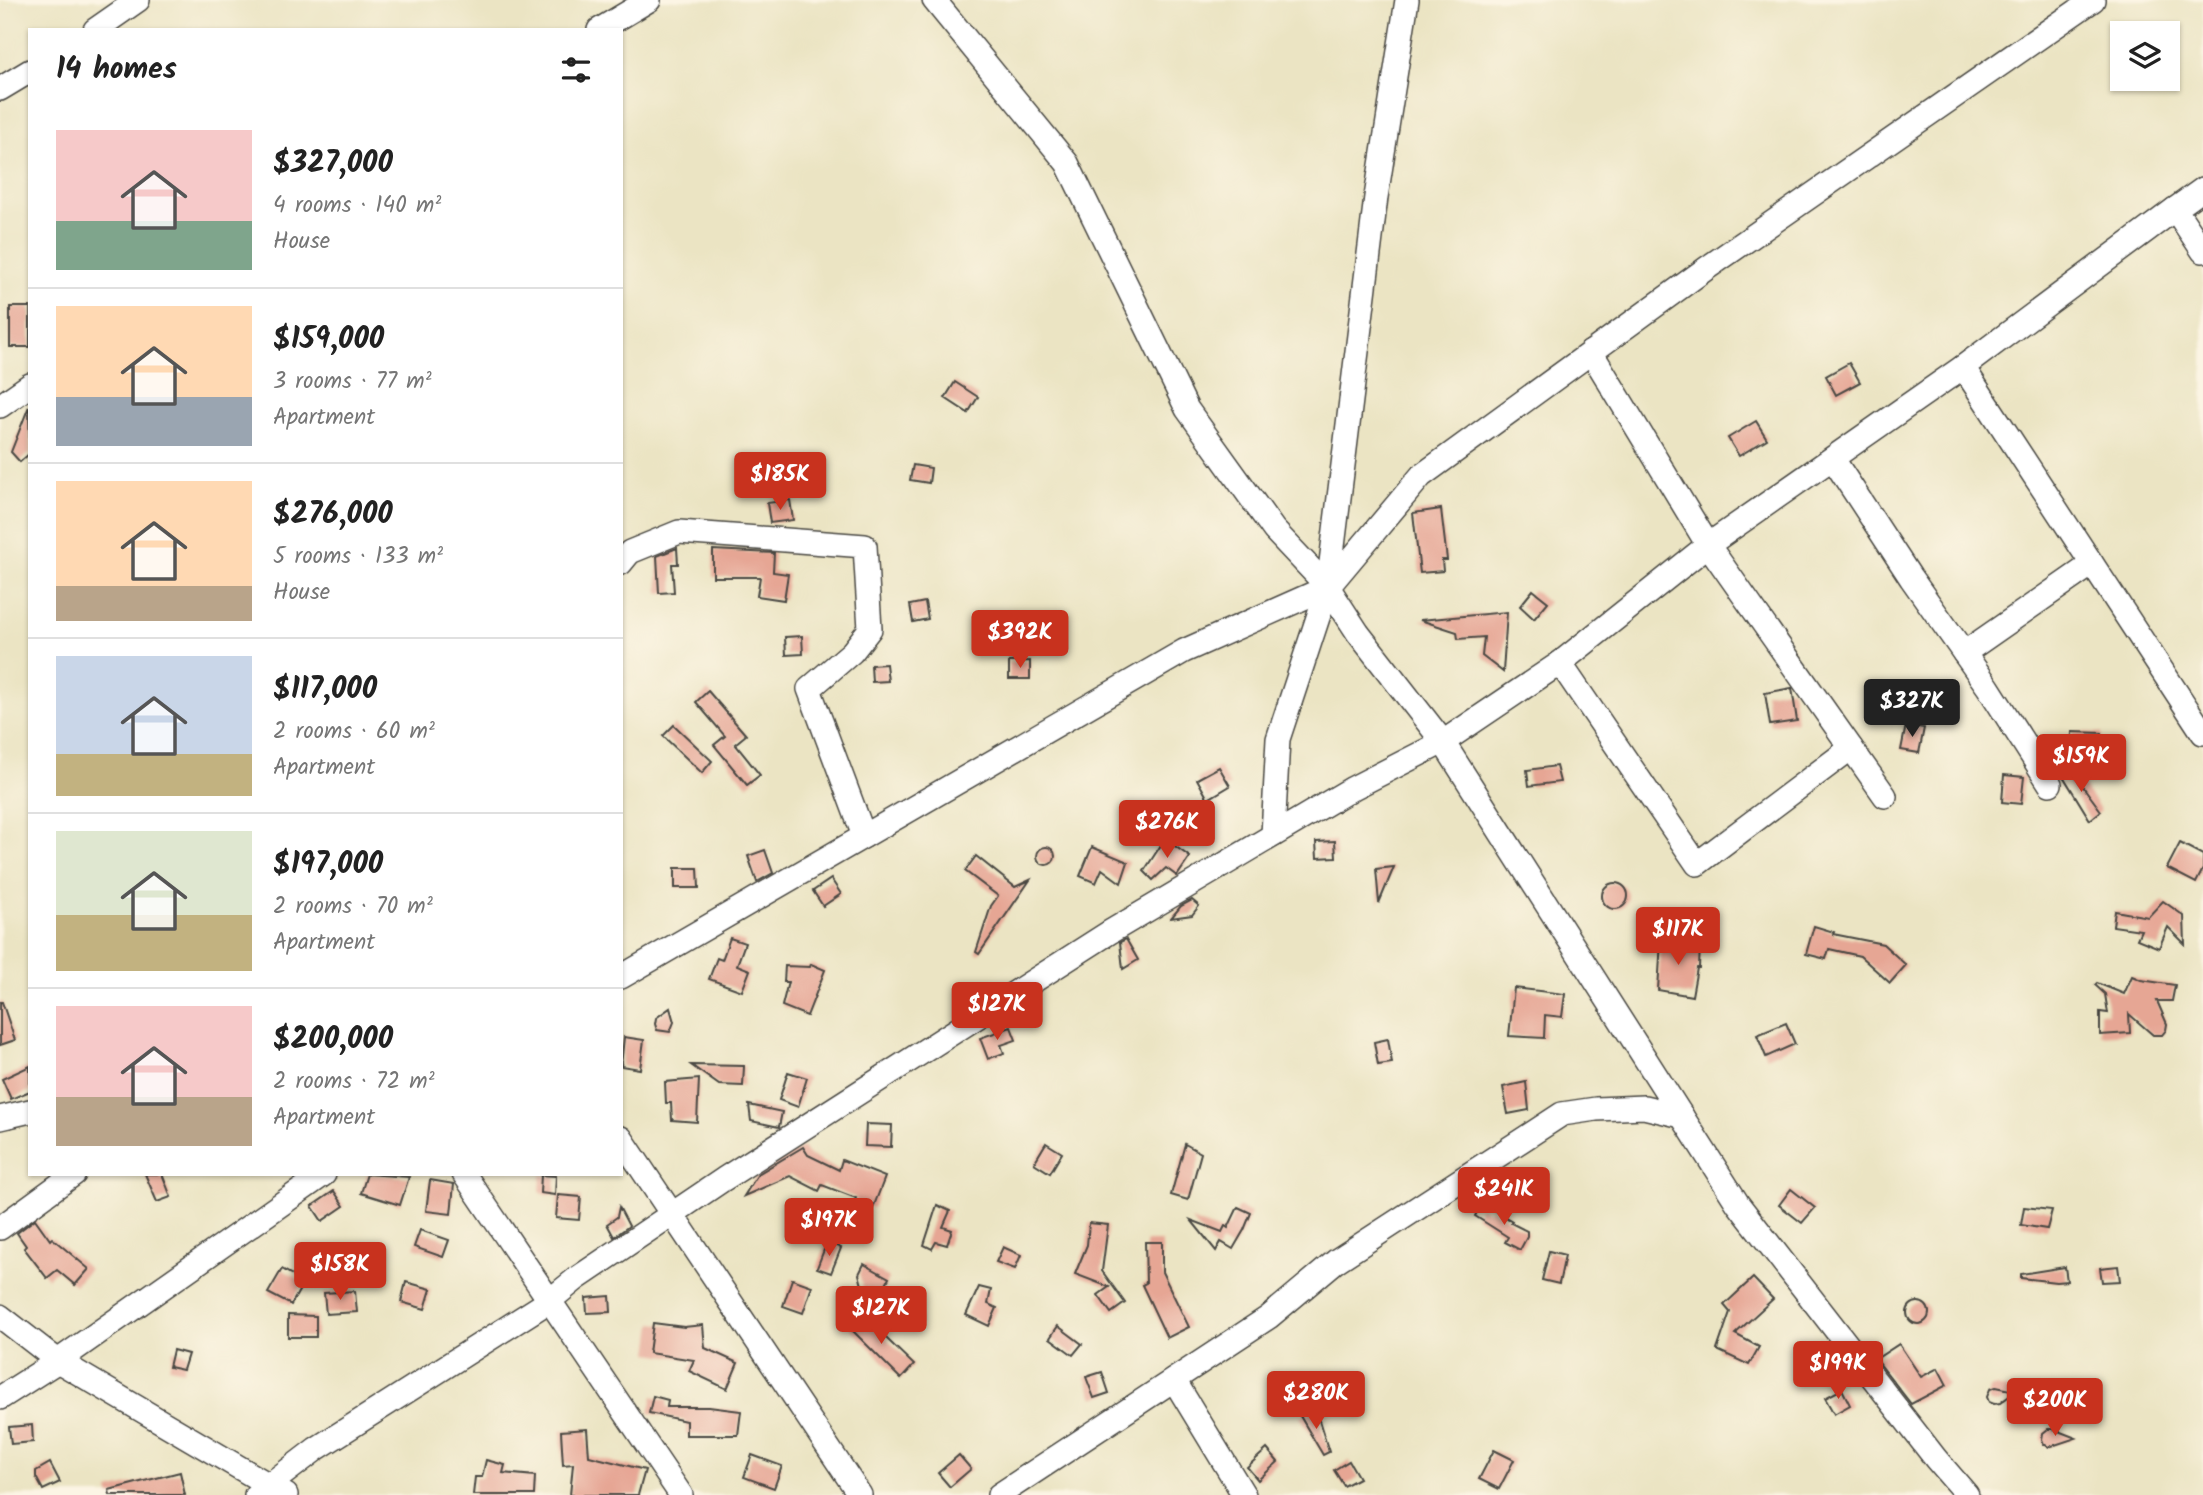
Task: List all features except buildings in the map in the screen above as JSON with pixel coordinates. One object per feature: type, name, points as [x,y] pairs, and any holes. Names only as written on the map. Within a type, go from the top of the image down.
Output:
[{"type":"street","points":[[99,28],[138,0]]},
{"type":"street","points":[[601,28],[649,0]]},
{"type":"street","points":[[934,0],[1067,163],[1187,409],[1274,530],[1328,586],[1358,633],[1443,742],[1738,1204],[1967,1495]]},
{"type":"street","points":[[1273,835],[1279,739],[1328,586],[1376,197],[1407,0]]},
{"type":"street","points":[[623,976],[1184,651],[1328,586],[1421,476],[1707,268],[2093,0]]},
{"type":"street","points":[[0,89],[28,72]]},
{"type":"street","points":[[0,1316],[58,1361],[180,1432],[270,1492],[316,1450],[550,1301],[576,1279],[672,1214],[1110,932],[1353,788],[1443,742],[1560,663],[1708,545],[1963,367],[2203,189]]},
{"type":"street","points":[[2175,209],[2203,251]]},
{"type":"street","points":[[1591,352],[1708,545],[1885,796]]},
{"type":"street","points":[[1963,367],[2203,733]]},
{"type":"street","points":[[0,406],[28,385]]},
{"type":"street","points":[[1833,458],[2050,784]]},
{"type":"street","points":[[623,561],[630,552],[679,532],[865,546],[870,629],[852,652],[809,689],[864,836]]},
{"type":"street","points":[[1964,653],[2092,564]]},
{"type":"street","points":[[1560,663],[1697,864],[1851,748]]},
{"type":"street","points":[[999,1495],[1269,1317],[1336,1261],[1562,1114],[1644,1107],[1682,1116]]},
{"type":"street","points":[[0,1118],[28,1111]]},
{"type":"street","points":[[623,1141],[860,1495]]},
{"type":"street","points":[[0,1228],[71,1176]]},
{"type":"street","points":[[0,1398],[58,1361],[321,1176]]},
{"type":"street","points":[[465,1176],[681,1495]]},
{"type":"street","points":[[1174,1380],[1244,1495]]}]
